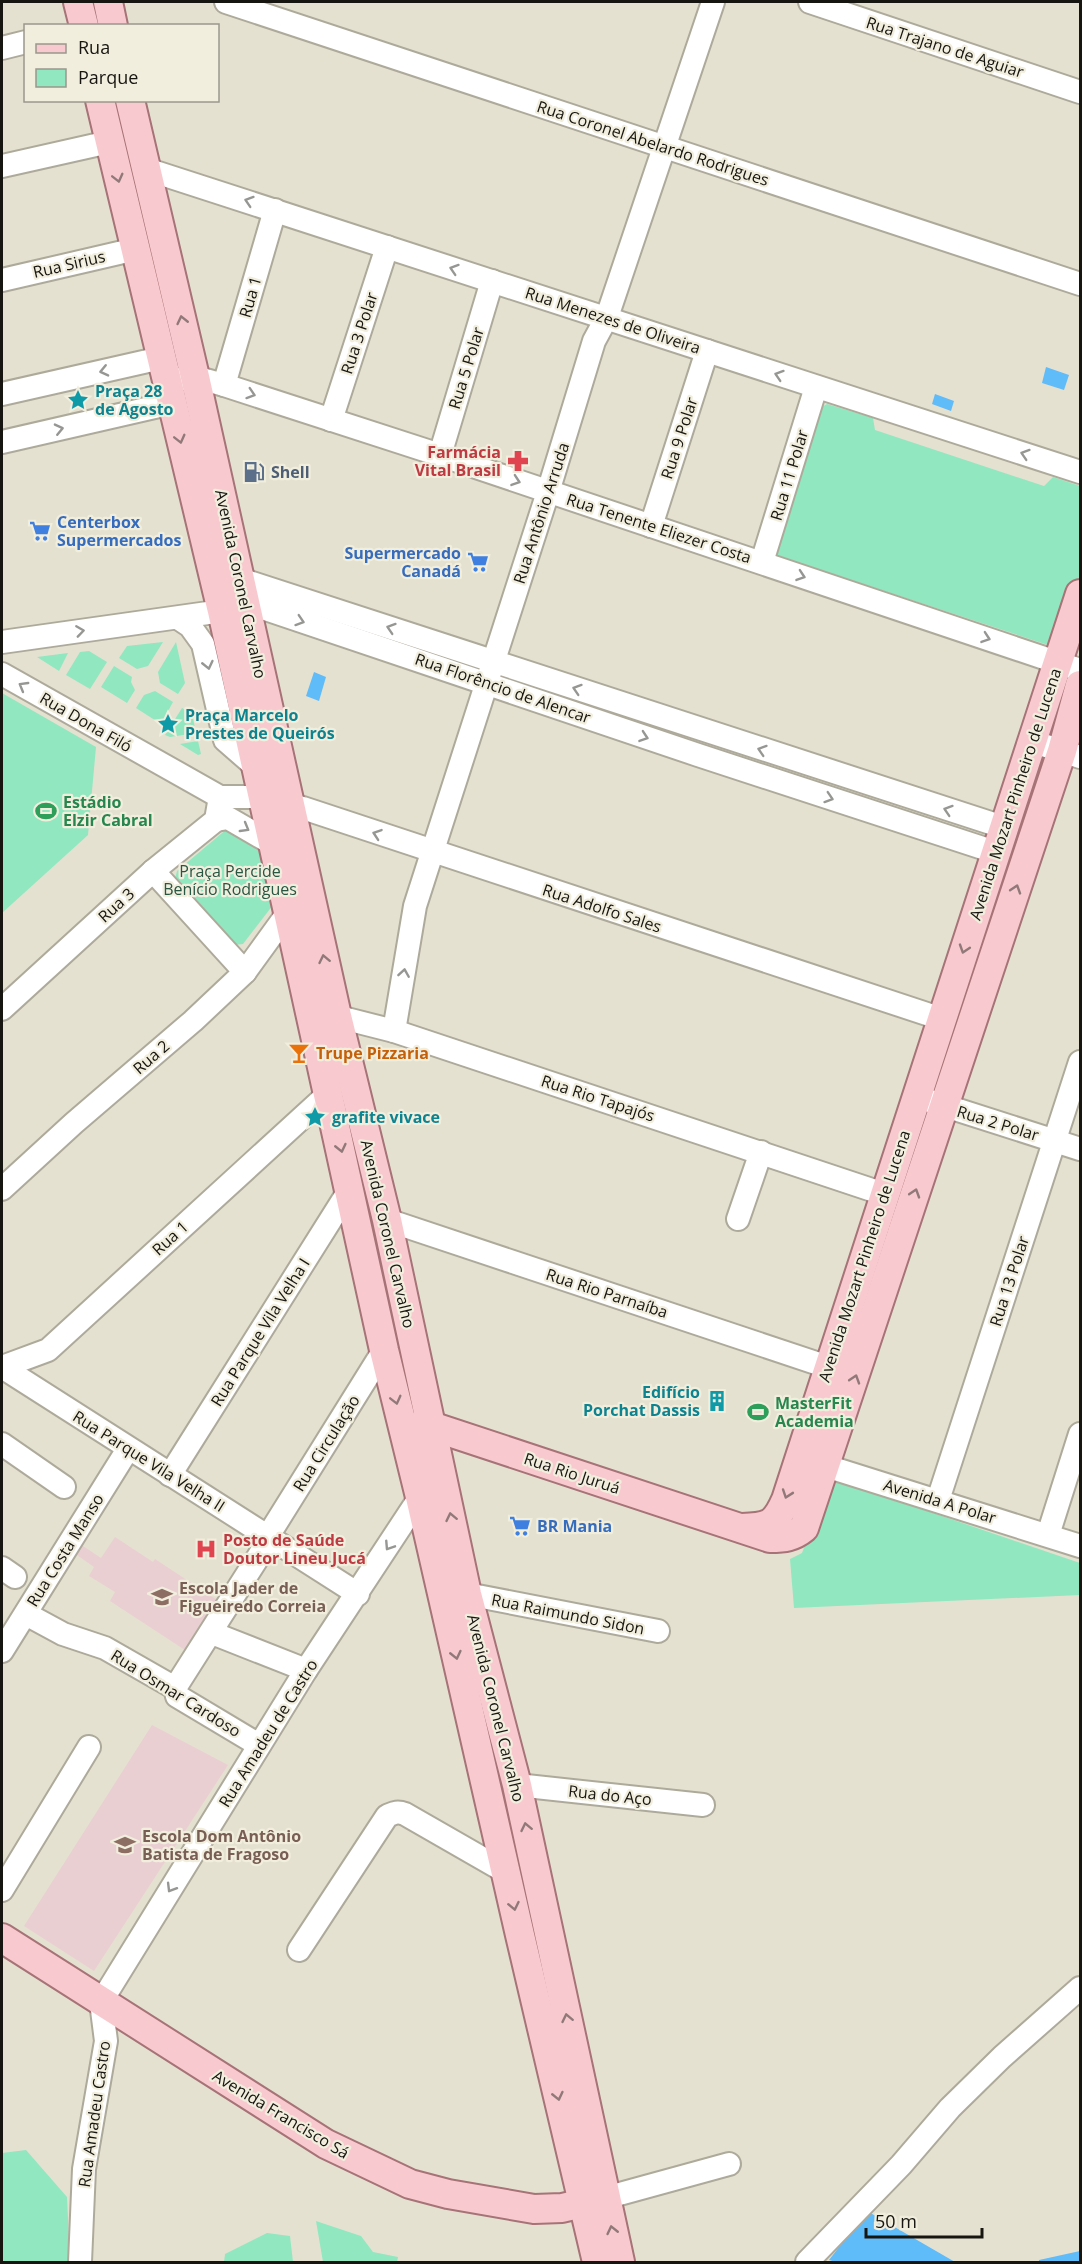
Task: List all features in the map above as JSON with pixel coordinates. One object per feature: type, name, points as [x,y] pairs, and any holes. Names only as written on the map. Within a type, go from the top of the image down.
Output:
[{"type":"main road","points":[[78,2],[84,24]]},
{"type":"main road","points":[[108,2],[113,24]]},
{"type":"main road","name":"Avenida Coronel Carvalho","points":[[100,102],[166,381],[236,597],[290,804],[337,1016],[387,1220],[418,1429],[455,1596],[506,1872],[594,2201],[620,2262]]},
{"type":"main road","name":"Avenida Coronel Carvalho","points":[[130,102],[195,377],[236,597],[256,767],[262,797],[384,1350],[418,1429],[420,1497],[517,1785],[594,2201],[597,2262]]},
{"type":"main road","name":"Avenida Mozart Pinheiro de Lucena","points":[[740,1528],[771,1538],[783,1538],[795,1535],[804,1528],[828,1367],[999,839],[1034,742],[1069,666],[1080,594]]},
{"type":"main road","name":"Avenida Mozart Pinheiro de Lucena","points":[[813,1462],[945,1106],[1071,754],[1080,686]]},
{"type":"main road","name":"Rua Rio Juruá","points":[[418,1429],[740,1528]]},
{"type":"main road","name":"Avenida Francisco Sá","points":[[2,1938],[326,2144],[410,2184],[448,2194],[534,2209],[562,2208],[594,2201]]},
{"type":"street","name":"Rua Coronel Abelardo Rodrigues","points":[[226,2],[1080,284]]},
{"type":"street","name":"Rua Antônio Arruda","points":[[394,1031],[415,906],[594,341],[607,317],[713,2]]},
{"type":"street","name":"Rua Trajano de Aguiar","points":[[810,2],[1080,92]]},
{"type":"street","points":[[2,48],[24,42]]},
{"type":"street","points":[[2,166],[109,142]]},
{"type":"street","name":"Rua Menezes de Oliveira","points":[[146,169],[1080,472]]},
{"type":"street","name":"Rua 1","points":[[224,385],[275,210]]},
{"type":"street","name":"Rua 3 Polar","points":[[331,420],[387,247]]},
{"type":"street","name":"Rua Sirius","points":[[2,280],[136,249]]},
{"type":"street","name":"Rua 5 Polar","points":[[440,455],[492,281]]},
{"type":"street","name":"Rua 9 Polar","points":[[651,526],[707,351]]},
{"type":"street","name":"Rua Tenente Eliezer Costa","points":[[166,381],[195,377],[224,385],[762,562],[1069,666]]},
{"type":"street","points":[[2,394],[166,381]]},
{"type":"street","points":[[2,442],[166,381]]},
{"type":"street","name":"Rua 11 Polar","points":[[762,562],[816,387]]},
{"type":"street","name":"Rua Florêncio de Alencar","points":[[2,642],[178,618],[236,597],[489,672],[999,839]]},
{"type":"street","points":[[178,618],[190,626],[203,644],[225,740],[256,767]]},
{"type":"street","name":"Rua Dona Filó","points":[[2,674],[220,797],[262,797]]},
{"type":"street","points":[[1034,742],[1071,754]]},
{"type":"street","name":"Rua Dona Filó","points":[[171,770],[176,778],[210,808],[216,820]]},
{"type":"street","points":[[220,797],[216,820],[228,818],[273,844]]},
{"type":"street","name":"Rua Adolfo Sales","points":[[262,797],[290,804],[942,1019]]},
{"type":"street","name":"Rua 3","points":[[2,1009],[153,871],[216,820]]},
{"type":"street","points":[[153,871],[245,972]]},
{"type":"street","name":"Rua 2","points":[[2,1189],[74,1123],[193,1021],[245,972],[287,914]]},
{"type":"street","name":"Rua Rio Tapajós","points":[[309,1009],[394,1031],[884,1194]]},
{"type":"street","name":"Rua 13 Polar","points":[[938,1500],[1080,1062]]},
{"type":"street","name":"Rua 1","points":[[2,1367],[48,1350],[328,1093]]},
{"type":"street","name":"Rua 2 Polar","points":[[916,1096],[1080,1149]]},
{"type":"street","points":[[738,1219],[761,1152]]},
{"type":"street","name":"Rua Parque Vila Velha I","points":[[170,1475],[350,1189]]},
{"type":"street","name":"Rua Rio Parnaíba","points":[[387,1220],[828,1367]]},
{"type":"street","name":"Rua Circulação","points":[[175,1688],[212,1633],[262,1551],[268,1536],[384,1350]]},
{"type":"street","name":"Rua Parque Vila Velha II","points":[[2,1367],[358,1593]]},
{"type":"street","points":[[1048,1535],[1080,1434]]},
{"type":"street","points":[[2,1444],[64,1487]]},
{"type":"street","name":"Rua Costa Manso","points":[[2,1651],[128,1449]]},
{"type":"street","name":"Avenida A Polar","points":[[813,1462],[1080,1546]]},
{"type":"street","name":"Rua Amadeu de Castro","points":[[101,2002],[306,1670],[420,1497]]},
{"type":"street","name":"Rua Raimundo Sidon","points":[[455,1596],[658,1631]]},
{"type":"street","name":"Rua Osmar Cardoso","points":[[27,1614],[63,1634],[105,1648],[175,1688],[177,1696],[259,1745]]},
{"type":"street","points":[[212,1633],[306,1670]]},
{"type":"street","points":[[2,1890],[88,1747]]},
{"type":"street","name":"Rua do Aço","points":[[517,1785],[703,1805]]},
{"type":"street","points":[[299,1950],[387,1816],[393,1813],[405,1814],[506,1872]]},
{"type":"street","points":[[807,2262],[900,2165],[950,2108],[1002,2057],[1080,1988]]},
{"type":"street","name":"Rua Amadeu Castro","points":[[80,2262],[84,2169],[106,2041],[101,2002]]},
{"type":"street","name":"Avenida Francisco Sá","points":[[594,2201],[729,2164]]},
{"type":"shaded area","name":"Escola Jader de Figueiredo Correia","points":[[115,1537],[153,1562],[155,1559],[220,1602],[188,1652],[110,1601],[115,1592],[89,1576],[94,1567],[74,1553],[80,1544],[101,1558]]},
{"type":"shaded area","name":"Escola Dom Antônio Batista de Fragoso","points":[[152,1725],[228,1765],[94,1971],[24,1926]]},
{"type":"green space","points":[[827,404],[873,418],[875,430],[1044,486],[1053,477],[1080,486],[1080,579],[1061,639],[1048,645],[778,556],[772,543],[815,411]]},
{"type":"green space","points":[[163,642],[148,666],[137,669],[119,658],[127,646]]},
{"type":"green space","points":[[176,642],[185,683],[178,694],[160,683],[158,672]]},
{"type":"green space","points":[[89,651],[107,662],[90,689],[66,675],[80,652]]},
{"type":"green space","points":[[68,653],[59,671],[37,657]]},
{"type":"green space","points":[[114,666],[132,677],[131,682],[135,690],[127,703],[101,687]]},
{"type":"green space","points":[[155,691],[173,702],[161,724],[136,708],[144,695]]},
{"type":"green space","name":"Estádio Elzir Cabral","points":[[2,693],[96,747],[88,835],[2,913]]},
{"type":"green space","points":[[182,708],[192,714],[196,733],[170,737],[165,735]]},
{"type":"green space","points":[[198,741],[201,754],[198,755],[180,744]]},
{"type":"green space","name":"Praça Percide Benício Rodrigues","points":[[228,828],[259,846],[273,905],[243,944],[234,945],[175,879],[177,871]]},
{"type":"green space","points":[[830,1478],[1080,1563],[1080,1595],[794,1608],[790,1559],[802,1553]]},
{"type":"green space","points":[[26,2150],[67,2197],[70,2262],[2,2262],[2,2153]]},
{"type":"green space","points":[[316,2221],[361,2236],[373,2252],[398,2257],[397,2262],[323,2262]]},
{"type":"green space","points":[[267,2233],[290,2236],[293,2262],[224,2262],[225,2254]]},
{"type":"water","points":[[1046,367],[1069,375],[1064,390],[1042,383]]},
{"type":"water","points":[[935,394],[954,401],[951,411],[932,404]]},
{"type":"water","points":[[314,672],[326,677],[319,701],[306,696]]},
{"type":"water","points":[[867,2211],[955,2262],[836,2262],[829,2260]]},
{"type":"water","points":[[1080,2251],[1080,2262],[1039,2262],[1039,2260]]},
{"type":"place","name":"Praça 28 de Agosto","points":[[78,400]]},
{"type":"place","name":"Farmácia Vital Brasil","points":[[518,461]]},
{"type":"place","name":"Shell","points":[[254,472]]},
{"type":"place","name":"Centerbox Supermercados","points":[[40,531]]},
{"type":"place","name":"Supermercado Canadá","points":[[478,562]]},
{"type":"place","name":"Praça Marcelo Prestes de Queirós","points":[[168,724]]},
{"type":"place","name":"Estádio Elzir Cabral","points":[[46,811]]},
{"type":"place","name":"Trupe Pizzaria","points":[[299,1053]]},
{"type":"place","name":"grafite vivace","points":[[315,1117]]},
{"type":"place","name":"Edifício Porchat Dassis","points":[[717,1401]]},
{"type":"place","name":"MasterFit Academia","points":[[758,1412]]},
{"type":"place","name":"BR Mania","points":[[520,1526]]},
{"type":"place","name":"Posto de Saúde Doutor Lineu Jucá","points":[[206,1549]]},
{"type":"place","name":"Escola Jader de Figueiredo Correia","points":[[162,1597]]},
{"type":"place","name":"Escola Dom Antônio Batista de Fragoso","points":[[125,1845]]}]
